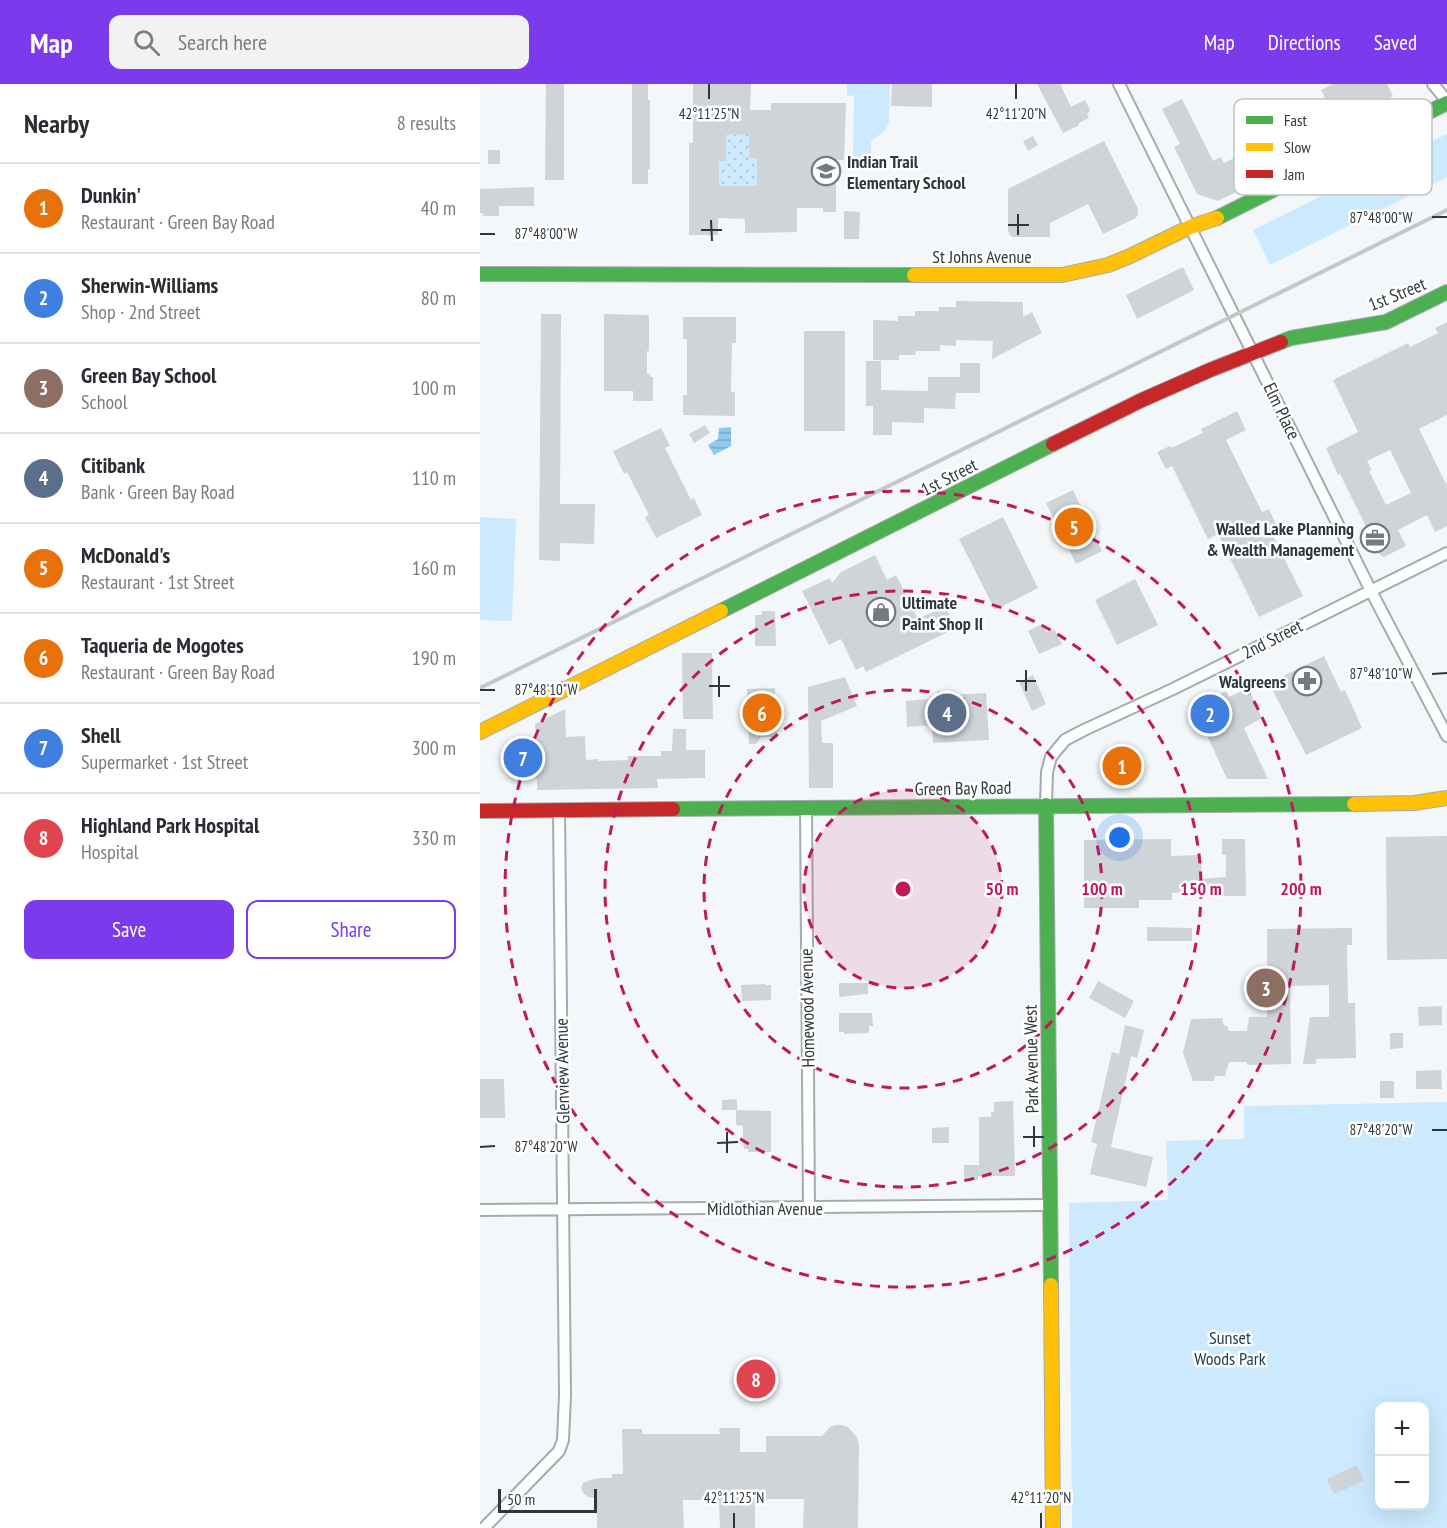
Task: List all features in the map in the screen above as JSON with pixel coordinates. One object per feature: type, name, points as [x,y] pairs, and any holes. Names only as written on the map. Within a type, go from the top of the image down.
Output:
[{"type":"street","name":"Elm Place","points":[[1119,84],[1371,591],[1447,736]]},
{"type":"street","points":[[1433,84],[1447,102]]},
{"type":"street","name":"St Johns Avenue","points":[[1432,110],[1447,102]]},
{"type":"street","name":"St Johns Avenue","points":[[480,274],[1062,274],[1108,265],[1190,227],[1221,217],[1264,195]]},
{"type":"street","name":"1st Street","points":[[480,732],[1142,400],[1291,338],[1386,322],[1447,292]]},
{"type":"street","name":"2nd Street","points":[[1065,740],[1447,553]]},
{"type":"street","name":"Park Avenue West","points":[[1053,1528],[1046,805],[1047,771],[1051,757],[1065,740]]},
{"type":"street","name":"Green Bay Road","points":[[480,811],[1414,803],[1447,798]]},
{"type":"street","name":"Homewood Avenue","points":[[806,808],[809,1208]]},
{"type":"street","name":"Glenview Avenue","points":[[484,1528],[559,1451],[563,1440],[565,1395],[559,810]]},
{"type":"street","name":"Midlothian Avenue","points":[[480,1210],[1050,1205]]},
{"type":"green space","points":[[847,84],[890,84],[889,122],[886,129],[871,142],[871,162],[853,161],[854,96],[847,95]]},
{"type":"green space","points":[[749,134],[749,158],[757,158],[757,195],[719,186],[719,161],[724,135]]},
{"type":"green space","points":[[1447,134],[1447,177],[1432,184],[1432,141]]},
{"type":"green space","points":[[1324,195],[1411,195],[1270,265],[1253,230]]},
{"type":"green space","points":[[480,517],[516,519],[512,621],[480,620]]},
{"type":"green space","name":"Sunset Woods Park","points":[[1447,1102],[1447,1528],[1072,1528],[1069,1203],[1168,1200],[1166,1141],[1244,1139],[1244,1106]]},
{"type":"water","points":[[731,427],[731,446],[714,455],[708,445],[718,439],[719,428]]},
{"type":"building","points":[[546,84],[564,84],[564,180],[545,180]]},
{"type":"building","points":[[632,84],[648,84],[650,169],[648,169],[648,184],[632,184]]},
{"type":"building","name":"Indian Trail Elementary School","points":[[693,84],[751,84],[750,110],[771,110],[771,103],[846,103],[844,160],[836,160],[836,212],[823,212],[823,208],[797,208],[797,232],[745,233],[745,219],[718,218],[718,235],[689,235],[689,143],[693,143]],"holes":[[[749,134],[749,158],[757,158],[757,186],[719,186],[719,161],[726,161],[726,135]]]},
{"type":"building","points":[[892,84],[932,84],[932,107],[891,106]]},
{"type":"building","points":[[1037,84],[1060,84],[1071,107],[1085,100],[1090,110],[1087,114],[1089,118],[1063,133]]},
{"type":"building","points":[[1333,84],[1387,84],[1393,96],[1387,99],[1326,99],[1321,90]]},
{"type":"building","points":[[1182,99],[1213,161],[1221,157],[1224,163],[1234,158],[1234,193],[1218,201],[1197,194],[1174,147],[1180,144],[1162,109]]},
{"type":"building","points":[[1033,136],[1038,145],[1028,151],[1023,141]]},
{"type":"building","points":[[1104,141],[1138,209],[1136,218],[1103,234],[1088,204],[1050,223],[1050,237],[1013,237],[1010,235],[1008,231],[1008,189]]},
{"type":"building","points":[[488,150],[500,150],[500,164],[488,164]]},
{"type":"building","points":[[534,187],[534,206],[499,206],[499,216],[483,216],[483,213],[480,213],[480,189]]},
{"type":"building","points":[[844,211],[860,212],[859,239],[844,239]]},
{"type":"building","points":[[1183,267],[1194,290],[1137,319],[1126,295]]},
{"type":"building","points":[[956,301],[1023,302],[1023,317],[1032,312],[1042,333],[992,359],[993,341],[956,340],[956,346],[940,345],[940,351],[916,351],[915,355],[899,355],[899,360],[873,360],[873,320],[898,321],[898,316],[915,316],[915,311],[939,311],[939,307],[956,307]]},
{"type":"building","points":[[541,314],[561,314],[560,504],[595,504],[594,544],[560,543],[560,561],[539,560]]},
{"type":"building","points":[[604,314],[649,315],[647,374],[653,377],[653,401],[633,401],[633,391],[604,391]]},
{"type":"building","points":[[683,317],[736,317],[736,343],[732,343],[731,392],[735,392],[735,416],[683,415],[683,395],[687,395],[687,339],[683,339]]},
{"type":"building","points":[[1447,322],[1447,415],[1419,429],[1447,486],[1447,526],[1435,532],[1427,515],[1398,530],[1406,546],[1384,557],[1380,555],[1326,448],[1358,432],[1333,380],[1408,343],[1410,347],[1438,333],[1435,328]],"holes":[[[1390,450],[1411,493],[1386,505],[1369,471],[1372,470],[1367,461]]]},
{"type":"building","points":[[804,331],[845,331],[845,431],[804,431]]},
{"type":"building","points":[[866,361],[881,361],[881,390],[928,391],[928,377],[960,377],[960,363],[980,363],[980,393],[956,393],[955,409],[924,408],[924,423],[892,422],[892,435],[873,435],[873,406],[866,406]]},
{"type":"building","points":[[1237,411],[1246,430],[1226,440],[1262,512],[1269,509],[1278,529],[1271,532],[1303,596],[1259,617],[1218,534],[1208,539],[1172,466],[1166,469],[1157,452],[1203,433],[1201,429]]},
{"type":"building","points":[[705,425],[710,433],[694,443],[689,434]]},
{"type":"building","points":[[661,428],[670,446],[665,448],[691,500],[694,498],[702,515],[656,538],[645,517],[649,515],[627,472],[624,474],[613,451]]},
{"type":"building","points":[[1073,490],[1102,551],[1076,564],[1046,503]]},
{"type":"building","points":[[1003,517],[1038,588],[995,610],[959,539]]},
{"type":"building","name":"Ultimate Paint Shop II","points":[[875,555],[887,580],[896,575],[918,619],[945,606],[956,628],[866,672],[863,666],[856,670],[841,639],[829,645],[802,591],[830,578],[832,583],[841,572]]},
{"type":"building","points":[[1135,579],[1158,625],[1117,645],[1095,600]]},
{"type":"building","points":[[762,611],[775,611],[776,646],[755,646],[755,615],[762,615]]},
{"type":"building","points":[[1042,624],[1047,632],[1054,629],[1062,644],[1039,654],[1028,631]]},
{"type":"building","points":[[682,653],[712,653],[713,719],[683,719]]},
{"type":"building","name":"Walgreens","points":[[1324,656],[1341,692],[1345,690],[1362,728],[1306,755],[1269,683]]},
{"type":"building","points":[[1033,675],[1046,704],[1032,711],[1019,682]]},
{"type":"building","points":[[845,677],[857,706],[821,721],[822,743],[833,743],[833,788],[809,788],[808,687]]},
{"type":"building","points":[[775,688],[777,737],[761,737],[756,744],[749,744],[747,689]]},
{"type":"building","points":[[1248,688],[1262,718],[1244,728],[1268,779],[1227,779],[1194,707],[1226,691],[1229,697]]},
{"type":"building","points":[[986,693],[989,740],[933,743],[932,725],[907,727],[906,701],[930,699],[930,696]]},
{"type":"building","points":[[565,709],[566,737],[585,736],[586,760],[628,760],[627,756],[661,756],[661,751],[672,751],[673,729],[686,729],[686,750],[705,750],[705,778],[657,779],[658,788],[537,790],[537,778],[515,778],[513,737],[536,737],[535,724]]},
{"type":"building","points":[[1134,758],[1134,774],[1110,775],[1109,759]]},
{"type":"building","points":[[1447,836],[1447,959],[1387,960],[1386,837]]},
{"type":"building","points":[[1171,839],[1171,856],[1201,855],[1202,879],[1226,877],[1226,855],[1222,855],[1222,839],[1245,839],[1246,896],[1222,896],[1222,891],[1172,893],[1172,900],[1139,900],[1139,908],[1084,908],[1084,840]]},
{"type":"building","points":[[1147,927],[1192,928],[1192,941],[1147,941]]},
{"type":"building","points":[[1352,928],[1352,945],[1347,945],[1348,1003],[1355,1003],[1356,1058],[1316,1059],[1316,1064],[1303,1064],[1310,1017],[1329,1017],[1329,985],[1290,986],[1291,1064],[1247,1065],[1247,1062],[1229,1062],[1225,1076],[1215,1076],[1214,1081],[1193,1081],[1183,1053],[1191,1019],[1222,1018],[1224,1026],[1227,1026],[1229,1031],[1247,1031],[1249,1017],[1267,1017],[1267,929]]},
{"type":"building","points":[[1098,981],[1134,1001],[1125,1018],[1089,998]]},
{"type":"building","points":[[839,983],[868,983],[868,994],[839,997]]},
{"type":"building","points":[[741,985],[771,985],[771,1000],[742,1001]]},
{"type":"building","points":[[1442,1006],[1442,1025],[1419,1026],[1418,1007]]},
{"type":"building","points":[[839,1013],[872,1013],[873,1026],[869,1026],[869,1033],[844,1034],[844,1032],[839,1032]]},
{"type":"building","points":[[1125,1025],[1144,1030],[1137,1058],[1131,1056],[1111,1147],[1153,1157],[1146,1187],[1090,1174],[1097,1144],[1091,1142],[1112,1052],[1119,1054]]},
{"type":"building","points":[[1390,1033],[1403,1033],[1403,1048],[1390,1049]]},
{"type":"building","points":[[1441,1070],[1442,1089],[1416,1089],[1416,1071]]},
{"type":"building","points":[[480,1079],[504,1079],[505,1118],[480,1118]]},
{"type":"building","points":[[1380,1081],[1394,1081],[1394,1098],[1380,1098]]},
{"type":"building","points":[[737,1099],[737,1110],[722,1110],[722,1100]]},
{"type":"building","points":[[1013,1101],[1015,1176],[978,1176],[978,1180],[964,1180],[964,1165],[979,1165],[979,1117],[991,1117],[991,1112],[994,1112],[994,1102]]},
{"type":"building","points":[[736,1110],[771,1111],[771,1152],[748,1152],[748,1149],[744,1149],[743,1126],[736,1125]]},
{"type":"building","points":[[949,1127],[949,1143],[932,1143],[932,1128]]},
{"type":"building","points":[[836,1425],[848,1427],[857,1437],[859,1444],[858,1528],[803,1528],[804,1499],[755,1499],[755,1528],[720,1528],[719,1500],[683,1500],[684,1528],[597,1528],[597,1498],[588,1497],[581,1488],[583,1483],[590,1480],[612,1478],[612,1474],[623,1474],[622,1429],[642,1429],[642,1434],[720,1434],[719,1428],[740,1428],[740,1452],[766,1452],[766,1436],[822,1436],[830,1427]]},
{"type":"building","points":[[1357,1465],[1364,1481],[1334,1494],[1327,1479]]},
{"type":"railway","points":[[480,688],[1447,210]]},
{"type":"traffic: fast","points":[[1432,110],[1447,103]]},
{"type":"traffic: fast","points":[[1217,218],[1263,195]]},
{"type":"traffic: fast","points":[[480,274],[914,275]]},
{"type":"traffic: fast","points":[[1281,342],[1291,338],[1386,322],[1447,292]]},
{"type":"traffic: fast","points":[[721,611],[1053,444]]},
{"type":"traffic: fast","points":[[673,809],[1354,804]]},
{"type":"traffic: fast","points":[[1046,805],[1051,1285]]},
{"type":"traffic: slow","points":[[914,275],[1062,275],[1108,265],[1190,227],[1217,218]]},
{"type":"traffic: slow","points":[[480,732],[721,611]]},
{"type":"traffic: slow","points":[[1354,804],[1414,803],[1447,798]]},
{"type":"traffic: slow","points":[[1051,1285],[1053,1528]]},
{"type":"traffic: jam","points":[[1053,444],[1142,400],[1281,342]]},
{"type":"traffic: jam","points":[[480,811],[673,809]]},
{"type":"place","name":"Indian Trail Elementary School","points":[[826,171]]},
{"type":"place","name":"McDonald's","points":[[1074,527]]},
{"type":"place","name":"Walled Lake Planning & Wealth Management","points":[[1375,538]]},
{"type":"place","name":"Ultimate Paint Shop II","points":[[881,612]]},
{"type":"place","name":"Walgreens","points":[[1307,681]]},
{"type":"place","name":"Taqueria de Mogotes","points":[[762,713]]},
{"type":"place","name":"Citibank","points":[[947,713]]},
{"type":"place","name":"Sherwin-Williams","points":[[1210,714]]},
{"type":"place","name":"Shell","points":[[523,758]]},
{"type":"place","name":"Dunkin'","points":[[1122,766]]},
{"type":"place","name":"Green Bay School","points":[[1266,988]]},
{"type":"place","name":"Highland Park Hospital","points":[[756,1379]]}]
